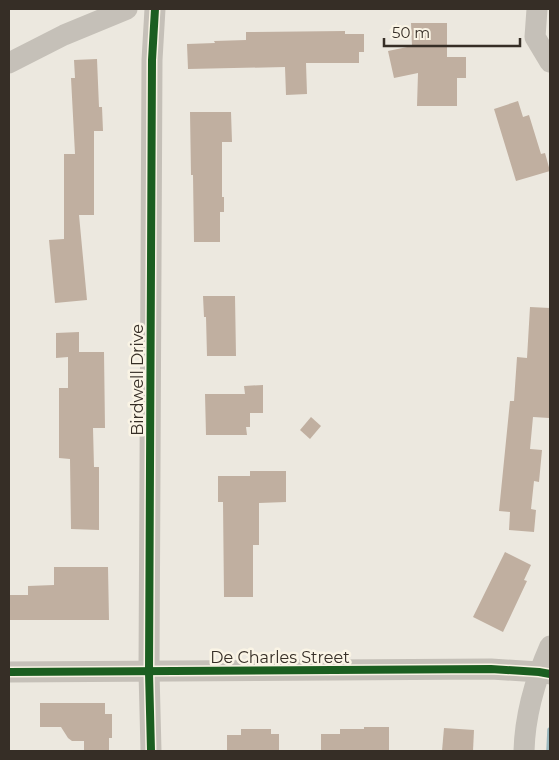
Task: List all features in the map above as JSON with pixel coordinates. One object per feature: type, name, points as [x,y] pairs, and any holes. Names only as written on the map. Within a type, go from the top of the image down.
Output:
[{"type":"street","points":[[9,63],[64,35],[127,9]]},
{"type":"street","name":"Birdwell Drive","points":[[150,751],[152,60],[155,9]]},
{"type":"street","points":[[537,9],[535,36],[550,62]]},
{"type":"street","points":[[524,751],[528,710],[544,673],[550,646]]},
{"type":"street","name":"De Charles Street","points":[[9,672],[481,670],[544,673]]},
{"type":"building","points":[[411,23],[447,23],[447,57],[466,57],[466,78],[457,78],[457,106],[417,106],[418,73],[394,78],[388,51],[412,46]]},
{"type":"building","points":[[345,31],[345,34],[364,34],[364,52],[359,52],[359,63],[306,63],[307,94],[286,95],[285,67],[188,69],[187,44],[246,40],[246,32]]},
{"type":"building","points":[[97,59],[99,107],[102,107],[103,131],[94,131],[94,215],[79,215],[87,300],[55,303],[49,240],[64,239],[64,154],[75,154],[71,78],[75,78],[74,60]]},
{"type":"building","points":[[518,101],[523,117],[529,115],[541,154],[545,153],[550,171],[516,181],[494,109]]},
{"type":"building","points":[[190,112],[231,112],[232,142],[222,142],[222,197],[224,197],[224,212],[220,212],[220,242],[194,242]]},
{"type":"building","points":[[203,296],[235,296],[236,356],[207,356],[206,317],[204,317]]},
{"type":"building","points":[[530,307],[550,308],[549,418],[533,417],[530,449],[542,450],[539,482],[534,481],[531,509],[536,510],[534,532],[509,530],[510,512],[499,511],[510,401],[514,401],[517,357],[527,358]]},
{"type":"building","points":[[79,332],[79,352],[104,352],[105,428],[93,428],[94,467],[99,467],[99,530],[71,529],[70,459],[59,458],[59,388],[68,388],[68,357],[56,358],[56,333]]},
{"type":"building","points":[[263,385],[263,413],[250,413],[250,427],[246,427],[247,435],[206,435],[205,394],[245,394],[244,386]]},
{"type":"building","points":[[311,417],[321,426],[310,439],[300,430]]},
{"type":"building","points":[[250,471],[286,471],[286,502],[259,503],[259,545],[253,545],[253,597],[224,597],[223,502],[218,502],[218,476],[250,476]]},
{"type":"building","points":[[505,552],[531,565],[524,580],[527,581],[503,632],[473,617]]},
{"type":"building","points":[[54,567],[108,567],[109,620],[9,620],[9,595],[28,595],[28,586],[54,585]]},
{"type":"building","points":[[40,703],[105,703],[105,714],[112,714],[112,738],[109,738],[109,751],[84,751],[84,741],[72,741],[61,727],[40,727]]},
{"type":"building","points":[[364,727],[389,727],[389,751],[321,751],[321,734],[340,734],[340,729],[364,729]]},
{"type":"building","points":[[444,728],[474,730],[473,751],[442,751]]},
{"type":"building","points":[[241,729],[271,729],[271,734],[279,734],[279,751],[227,751],[227,735],[241,735]]},
{"type":"waterway","points":[[549,751],[550,730]]},
{"type":"cycle path","points":[[151,751],[149,672],[152,60],[155,9]]},
{"type":"cycle path","points":[[9,672],[491,669],[550,674]]}]
